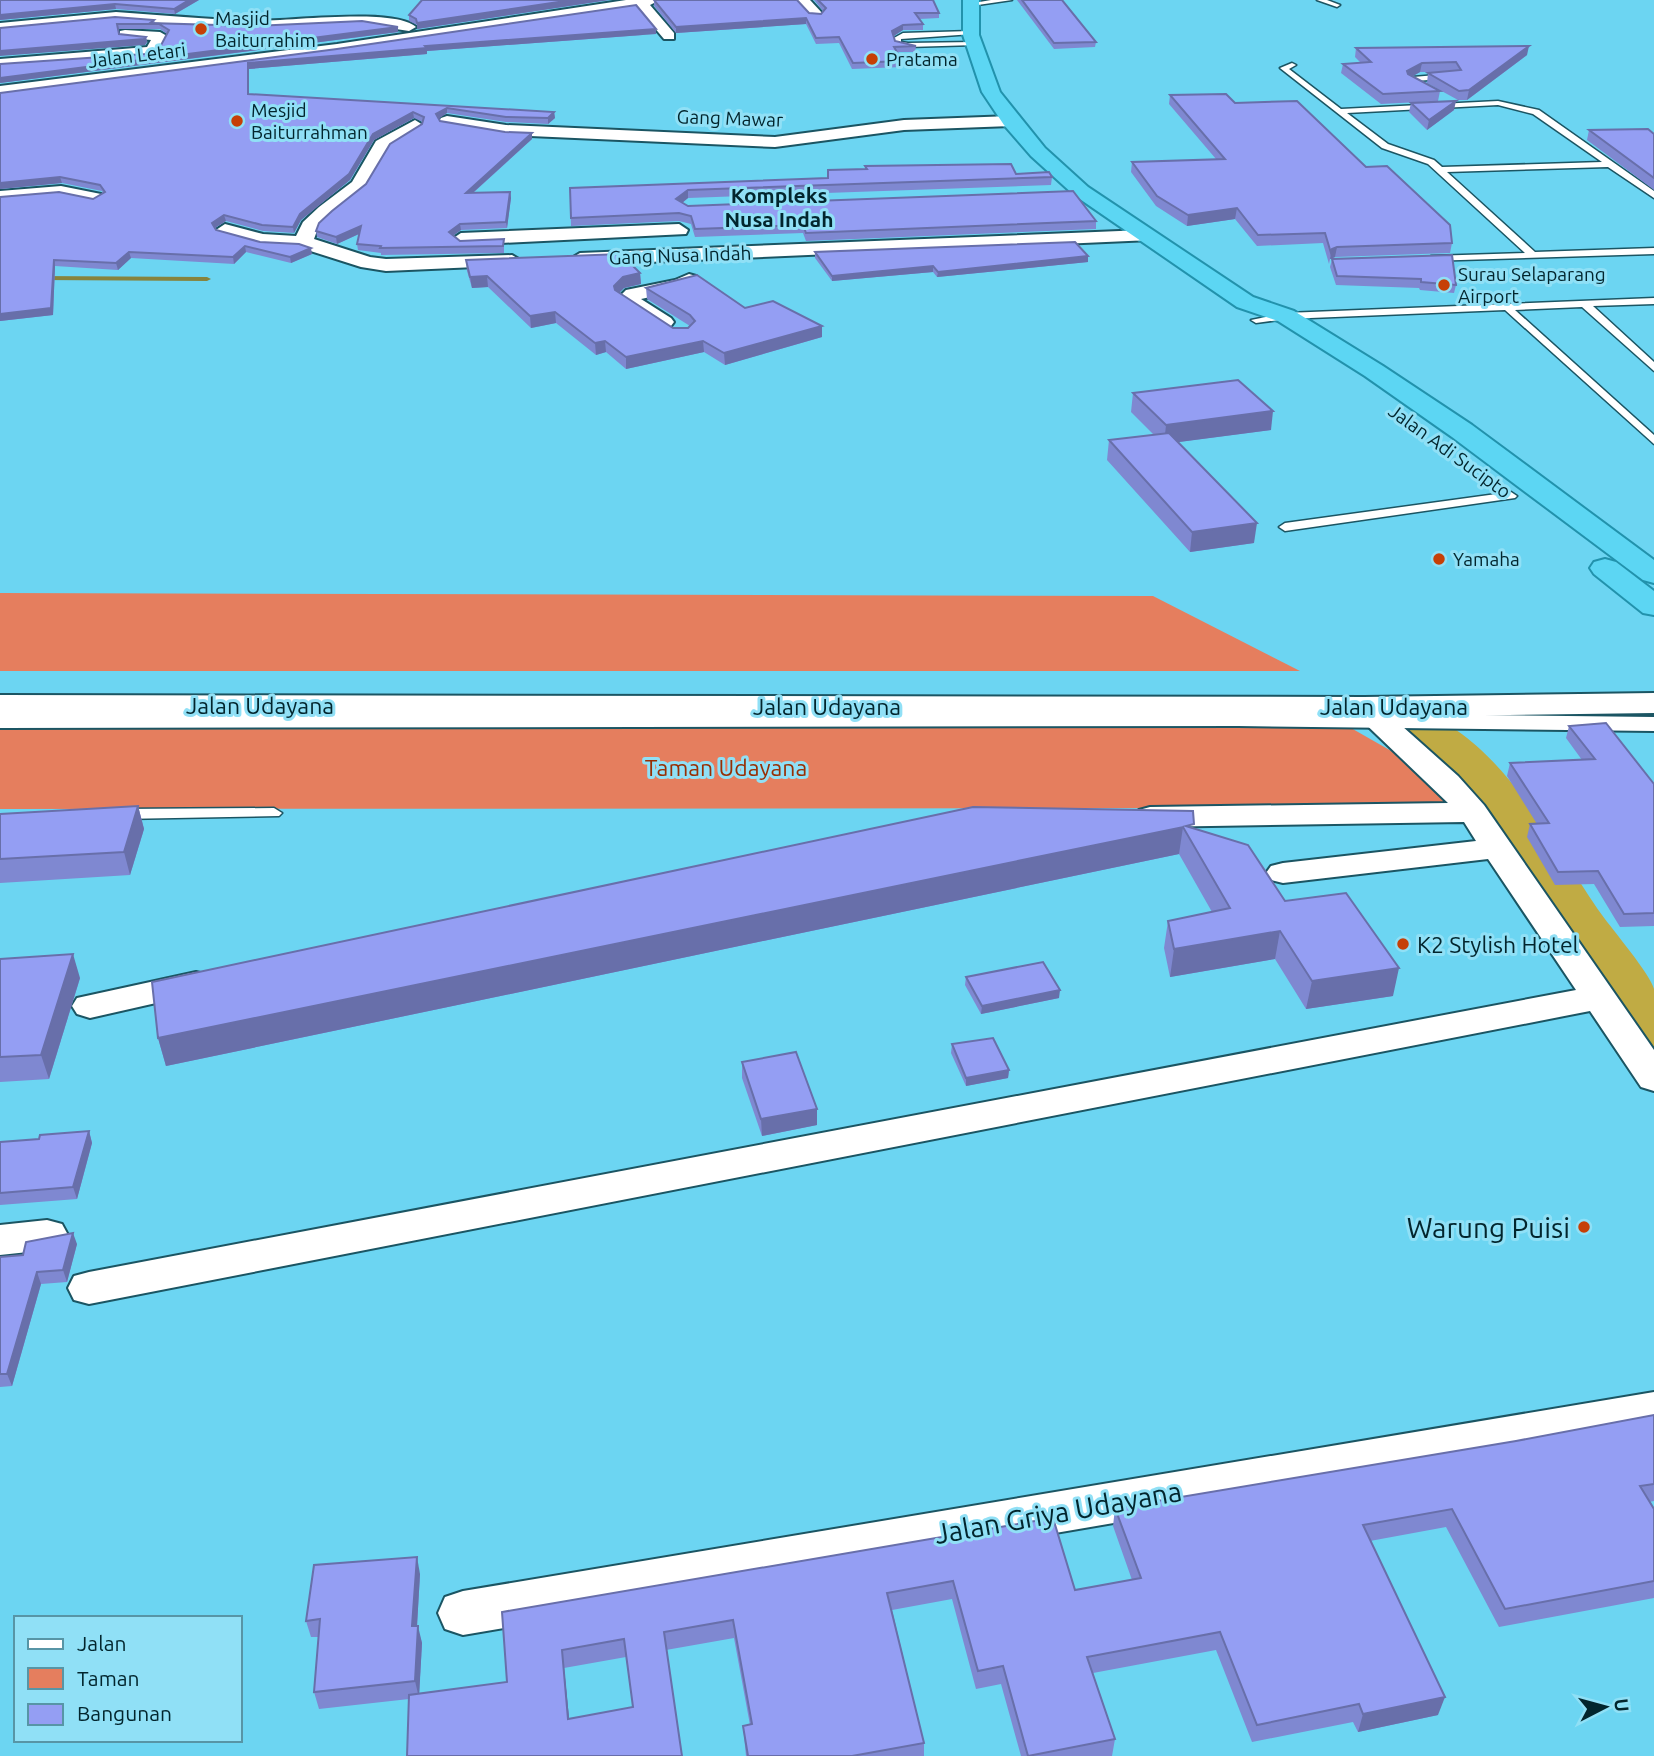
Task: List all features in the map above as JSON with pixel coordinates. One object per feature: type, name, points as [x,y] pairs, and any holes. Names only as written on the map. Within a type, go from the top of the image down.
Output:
[{"type":"highway","name":"Jalan Adi Sucipto","points":[[971,2],[972,39],[991,92],[1011,121],[1069,191],[1136,230],[1344,374],[1511,496],[1654,606]]},
{"type":"highway","name":"Jalan Adi Sucipto","points":[[1251,311],[1286,316],[1462,431],[1654,574]]},
{"type":"main road","name":"Jalan Udayana","points":[[0,684],[1654,680]]},
{"type":"main road","name":"Jalan Udayana","points":[[0,705],[1373,715],[1654,704]]},
{"type":"street","points":[[802,0],[816,14]]},
{"type":"street","points":[[647,1],[669,36]]},
{"type":"street","name":"Jalan Letari","points":[[0,91],[134,74],[303,60],[337,48],[647,1]]},
{"type":"street","points":[[499,5],[503,22]]},
{"type":"street","points":[[0,63],[127,55],[153,50],[160,36],[118,36],[143,17]]},
{"type":"street","points":[[0,27],[87,18],[143,17],[253,25],[378,21],[432,33]]},
{"type":"street","points":[[322,22],[327,37],[337,48]]},
{"type":"street","points":[[127,55],[134,74]]},
{"type":"street","name":"Gang Mawar","points":[[447,121],[506,130],[775,142],[904,125],[1011,121]]},
{"type":"street","points":[[303,242],[310,226],[325,211],[359,186],[382,145],[415,125]]},
{"type":"street","points":[[0,196],[61,191],[95,198]]},
{"type":"street","points":[[461,239],[678,223],[685,243],[682,255],[691,274],[688,282],[627,299],[682,333]]},
{"type":"street","points":[[225,230],[262,240],[303,242],[368,263],[386,265],[527,261]]},
{"type":"street","points":[[980,232],[1136,230]]},
{"type":"street","name":"Gang Nusa Indah","points":[[567,259],[1136,230]]},
{"type":"street","points":[[1373,715],[1447,783],[1473,812],[1654,1078]]},
{"type":"street","points":[[0,721],[1238,719],[1373,715],[1654,724]]},
{"type":"street","points":[[1123,817],[1473,812]]},
{"type":"street","points":[[1283,873],[1497,848]]},
{"type":"street","points":[[90,1006],[225,977]]},
{"type":"street","points":[[89,1288],[1599,997]]},
{"type":"street","points":[[0,1240],[47,1235]]},
{"type":"street","name":"Jalan Griya Udayana","points":[[463,1613],[1654,1411]]},
{"type":"lane","points":[[971,2],[1009,0]]},
{"type":"lane","points":[[1320,0],[1337,5]]},
{"type":"lane","points":[[903,35],[972,39],[908,46],[898,43],[897,38],[903,35]]},
{"type":"lane","points":[[1292,65],[1284,68],[1385,146],[1426,159],[1440,170],[1533,255]]},
{"type":"lane","points":[[1427,90],[1412,81],[1413,79],[1454,75]]},
{"type":"lane","points":[[1437,95],[1456,105]]},
{"type":"lane","points":[[1339,111],[1498,103],[1536,113],[1654,195]]},
{"type":"lane","points":[[1440,170],[1612,164]]},
{"type":"lane","points":[[1414,260],[1654,251]]},
{"type":"lane","points":[[1286,316],[1654,301]]},
{"type":"lane","points":[[1585,304],[1654,368]]},
{"type":"lane","points":[[1508,308],[1654,441]]},
{"type":"lane","points":[[1285,527],[1511,496]]},
{"type":"lane","points":[[110,814],[274,813]]},
{"type":"green space","points":[[0,593],[1153,596],[1300,671],[0,671]]},
{"type":"green space","name":"Taman Udayana","points":[[1344,724],[1393,752],[1451,808],[0,809],[0,725]]},
{"type":"building","points":[[0,0],[189,0],[174,9],[115,4],[0,15]]},
{"type":"building","points":[[422,0],[572,0],[417,23],[416,19],[409,15]]},
{"type":"building","points":[[654,0],[797,0],[809,13],[821,14],[826,8],[818,0],[933,0],[939,13],[915,13],[923,24],[903,25],[892,31],[895,41],[916,46],[894,47],[902,61],[853,63],[839,37],[816,38],[806,18],[676,27]]},
{"type":"building","points":[[1022,0],[1062,0],[1096,42],[1054,43]]},
{"type":"building","points":[[636,5],[656,29],[425,46],[427,48],[248,63],[248,94],[554,112],[548,118],[506,117],[447,108],[436,114],[440,121],[505,132],[532,133],[466,193],[510,192],[506,222],[460,224],[449,232],[460,241],[504,239],[503,246],[380,248],[381,246],[357,244],[361,226],[336,237],[316,231],[319,223],[366,184],[390,144],[422,124],[424,117],[413,112],[373,134],[349,174],[300,214],[293,227],[262,225],[224,215],[212,223],[216,230],[260,242],[299,244],[311,248],[290,257],[245,246],[233,257],[129,252],[116,263],[54,260],[51,308],[0,314],[0,197],[59,192],[93,199],[105,192],[100,185],[60,177],[0,183],[0,93],[337,49]]},
{"type":"building","points":[[115,17],[154,20],[150,23],[252,26],[362,21],[398,27],[0,78],[0,64],[145,54],[159,49],[169,30],[159,24],[117,24],[119,34],[146,37],[0,51],[0,28]]},
{"type":"building","points":[[1529,46],[1469,90],[1459,91],[1428,73],[1461,70],[1456,62],[1422,63],[1407,71],[1440,91],[1383,94],[1343,64],[1371,62],[1356,48]]},
{"type":"building","points":[[1226,94],[1235,103],[1297,101],[1366,167],[1387,166],[1450,225],[1452,243],[1337,247],[1332,249],[1331,253],[1325,233],[1258,235],[1237,208],[1188,215],[1157,196],[1132,162],[1225,159],[1170,95]]},
{"type":"building","points":[[1456,101],[1429,120],[1411,103]]},
{"type":"building","points":[[1648,129],[1654,134],[1654,178],[1589,130]]},
{"type":"building","points":[[1011,164],[1016,174],[1049,172],[1052,177],[688,190],[676,199],[688,206],[1073,191],[1096,221],[806,233],[803,225],[695,229],[691,216],[679,213],[571,218],[570,188],[828,178],[828,170],[867,169],[865,166]]},
{"type":"building","points":[[1075,242],[1088,256],[938,272],[933,266],[832,276],[815,252]]},
{"type":"building","points":[[621,254],[640,273],[623,277],[614,286],[615,290],[673,328],[688,328],[695,321],[690,315],[646,288],[697,275],[745,308],[773,301],[822,326],[724,353],[703,341],[626,357],[605,341],[595,343],[555,312],[530,316],[487,276],[470,277],[466,260]]},
{"type":"building","points":[[1452,255],[1456,285],[1421,282],[1421,279],[1337,276],[1332,259]]},
{"type":"building","points":[[1238,380],[1273,411],[1166,425],[1133,393]]},
{"type":"building","points":[[1169,433],[1257,523],[1192,532],[1109,440]]},
{"type":"building","points":[[1606,723],[1654,784],[1654,913],[1624,914],[1598,871],[1558,872],[1530,824],[1549,823],[1510,763],[1595,759],[1569,726]]},
{"type":"building","points":[[138,806],[124,852],[0,859],[0,814]]},
{"type":"building","points":[[973,807],[1193,811],[1194,824],[1186,826],[1248,845],[1285,901],[1346,893],[1399,968],[1312,981],[1280,931],[1174,949],[1168,921],[1230,908],[1183,827],[158,1038],[152,982]]},
{"type":"building","points":[[73,954],[41,1055],[0,1057],[0,959]]},
{"type":"building","points":[[1043,962],[1060,990],[982,1006],[966,977]]},
{"type":"building","points":[[993,1038],[1009,1070],[966,1078],[952,1044]]},
{"type":"building","points":[[796,1052],[817,1109],[761,1119],[742,1062]]},
{"type":"building","points":[[89,1131],[73,1187],[0,1193],[0,1142]]},
{"type":"building","points":[[73,1233],[63,1270],[37,1272],[7,1374],[0,1374],[0,1257],[23,1255],[26,1242]]},
{"type":"building","points":[[1654,1415],[1654,1484],[1640,1486],[1654,1509],[1654,1581],[1505,1609],[1452,1509],[1363,1525],[1445,1697],[1363,1714],[1359,1704],[1257,1725],[1220,1632],[1087,1657],[1115,1739],[1028,1756],[1003,1666],[978,1671],[953,1581],[887,1593],[924,1743],[852,1756],[748,1756],[743,1726],[752,1724],[733,1620],[664,1632],[682,1756],[407,1756],[409,1695],[507,1682],[502,1612],[1053,1518],[1075,1590],[1141,1578],[1115,1508],[1516,1441]],"holes":[[[624,1639],[633,1707],[568,1719],[562,1650]]]},
{"type":"building","points":[[417,1557],[412,1626],[418,1626],[415,1681],[314,1692],[320,1619],[306,1621],[314,1565]]},
{"type":"waterway","points":[[39,278],[207,279]]},
{"type":"waterway","points":[[1415,731],[1451,759],[1513,830],[1555,902],[1654,1047]]},
{"type":"place","name":"Masjid Baiturrahim","points":[[201,29]]},
{"type":"place","name":"Pratama","points":[[872,59]]},
{"type":"place","name":"Mesjid Baiturrahman","points":[[237,121]]},
{"type":"place","name":"Surau Selaparang Airport","points":[[1444,285]]},
{"type":"place","name":"Yamaha","points":[[1439,559]]},
{"type":"place","name":"K2 Stylish Hotel","points":[[1403,944]]},
{"type":"place","name":"Warung Puisi","points":[[1584,1227]]},
{"type":"district","name":"Kompleks Nusa Indah","points":[[779,207]]}]
